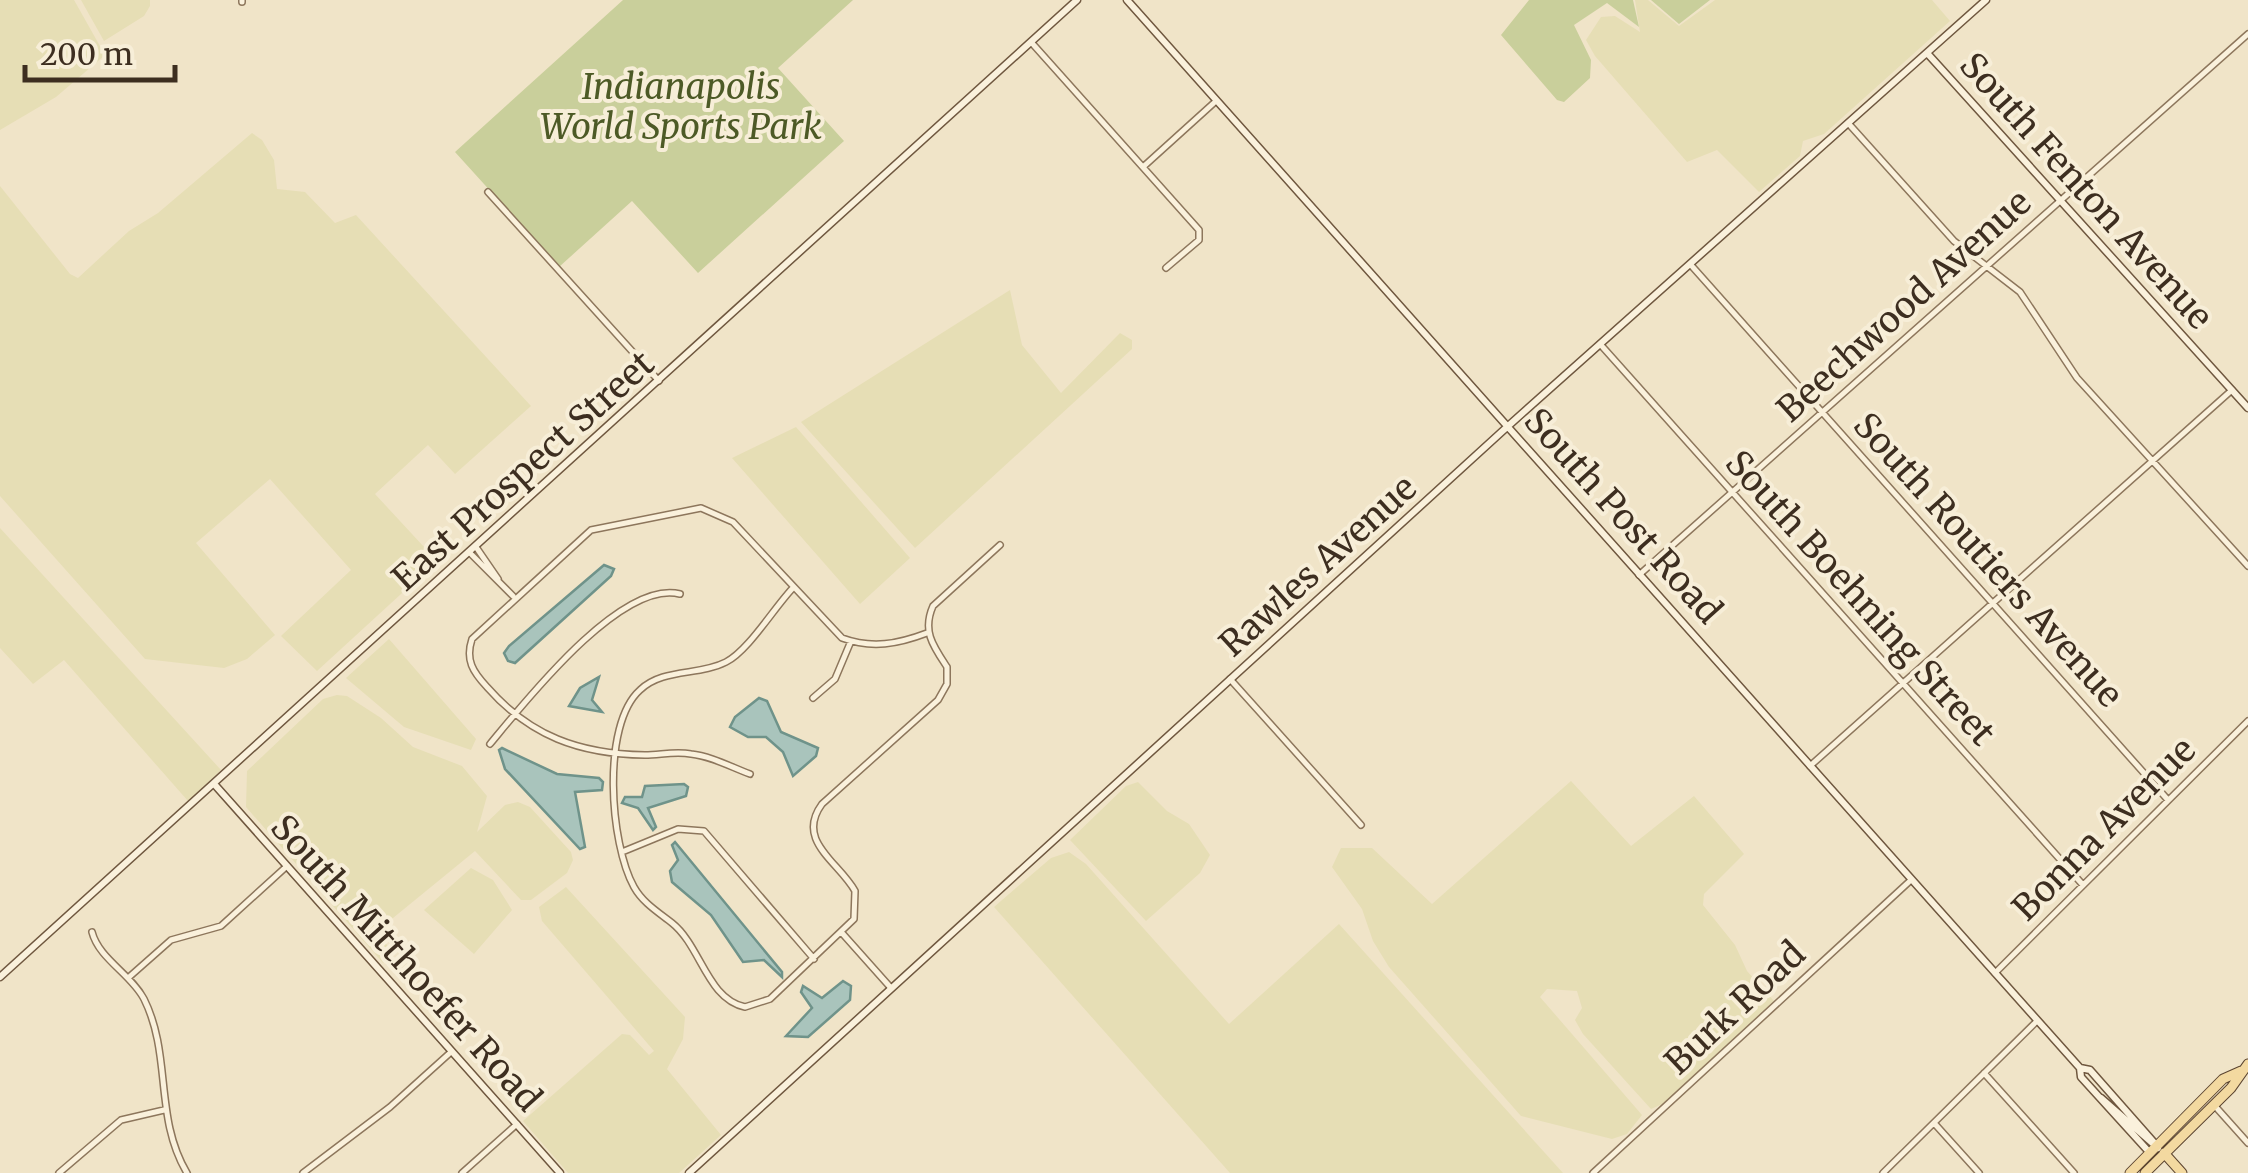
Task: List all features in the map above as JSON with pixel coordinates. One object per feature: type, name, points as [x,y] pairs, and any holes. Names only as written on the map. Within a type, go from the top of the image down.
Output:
[{"type":"main road","points":[[2130,1173],[2214,1105],[2244,1068]]},
{"type":"main road","points":[[2145,1173],[2224,1079],[2244,1068]]},
{"type":"main road","points":[[2159,1152],[2167,1173]]},
{"type":"main road","points":[[2159,1152],[2182,1173]]},
{"type":"street","name":"East Prospect Street","points":[[0,977],[1078,0]]},
{"type":"street","name":"South Post Road","points":[[1126,0],[2080,1068],[2081,1077],[2159,1152]]},
{"type":"street","name":"Rawles Avenue","points":[[688,1173],[1507,427],[1986,0]]},
{"type":"street","name":"Beechwood Avenue","points":[[1639,575],[2248,34]]},
{"type":"street","points":[[1031,42],[1200,236],[1166,268]]},
{"type":"street","name":"South Fenton Avenue","points":[[1927,52],[2248,408]]},
{"type":"street","points":[[1143,167],[1216,101]]},
{"type":"street","points":[[1848,123],[1950,236],[2022,294],[2072,371],[2248,566]]},
{"type":"street","points":[[488,192],[658,381]]},
{"type":"street","name":"South Routiers Avenue","points":[[1690,264],[2168,800]]},
{"type":"street","name":"South Boehning Street","points":[[1600,344],[2083,885]]},
{"type":"street","points":[[1810,766],[2232,390]]},
{"type":"street","points":[[750,774],[692,754],[618,752],[558,742],[513,716],[475,674],[469,647],[478,631],[591,530],[702,508],[733,522],[822,622],[851,641],[886,644],[927,633]]},
{"type":"street","points":[[792,589],[732,659],[655,680],[637,692],[628,704],[618,752],[612,811],[622,852],[642,899],[685,935],[724,997],[745,1007],[770,1000],[842,934],[856,916],[857,897],[816,844],[813,820],[822,804],[943,693],[947,667],[927,633],[933,606],[1000,545]]},
{"type":"street","points":[[473,550],[514,597]]},
{"type":"street","points":[[490,744],[562,661],[632,603],[657,592],[680,594]]},
{"type":"street","points":[[813,698],[835,680],[851,641]]},
{"type":"street","points":[[1230,680],[1362,825]]},
{"type":"street","name":"Bonna Avenue","points":[[1995,973],[2248,721]]},
{"type":"street","name":"South Mitthoefer Road","points":[[215,785],[560,1173]]},
{"type":"street","points":[[622,852],[678,829],[704,831],[814,959]]},
{"type":"street","points":[[128,978],[175,938],[222,926],[287,866]]},
{"type":"street","name":"Burk Road","points":[[1593,1173],[1912,880]]},
{"type":"street","points":[[92,932],[128,978],[150,1016],[162,1069],[171,1144],[186,1173]]},
{"type":"street","points":[[842,934],[892,988]]},
{"type":"street","points":[[1884,1173],[2037,1020]]},
{"type":"street","points":[[303,1173],[396,1102],[452,1052]]},
{"type":"street","name":"South Post Road","points":[[2080,1068],[2090,1070],[2159,1152]]},
{"type":"street","points":[[1984,1073],[2074,1173]]},
{"type":"street","points":[[2214,1105],[2248,1143]]},
{"type":"street","points":[[59,1173],[121,1120],[164,1110]]},
{"type":"street","points":[[1934,1123],[1979,1173]]},
{"type":"street","points":[[462,1173],[517,1124]]},
{"type":"shaded area","points":[[0,0],[74,0],[105,55],[56,97],[0,130]]},
{"type":"shaded area","points":[[81,0],[150,0],[150,6],[144,16],[104,41]]},
{"type":"shaded area","points":[[1635,0],[1648,0],[1679,26],[1715,0],[1932,0],[1950,21],[1824,134],[1803,141],[1800,156],[1759,192],[1717,150],[1687,162],[1595,56],[1586,40],[1601,17],[1615,16],[1640,32]]},
{"type":"shaded area","points":[[252,133],[262,140],[274,160],[277,189],[305,192],[335,223],[356,215],[531,406],[455,474],[428,445],[375,494],[437,561],[317,671],[281,636],[351,570],[270,479],[196,543],[275,635],[247,659],[224,668],[145,659],[0,496],[0,186],[70,274],[78,278],[129,231],[158,213]]},
{"type":"shaded area","points":[[1010,290],[1022,345],[1061,393],[1120,333],[1132,340],[1132,349],[915,548],[801,422]]},
{"type":"shaded area","points":[[796,427],[910,558],[860,604],[732,458]]},
{"type":"shaded area","points":[[0,528],[221,770],[188,801],[64,660],[33,684],[0,648]]},
{"type":"shaded area","points":[[389,639],[476,739],[471,750],[404,727],[346,678]]},
{"type":"shaded area","points":[[347,696],[381,718],[413,747],[462,766],[487,796],[477,832],[505,805],[518,802],[530,807],[571,852],[573,860],[567,873],[531,900],[521,900],[475,851],[382,927],[380,936],[394,954],[383,963],[246,807],[247,771],[323,699]]},
{"type":"shaded area","points":[[1571,781],[1631,846],[1694,796],[1744,854],[1704,894],[1703,905],[1735,945],[1747,971],[1774,1001],[1667,1102],[1651,1109],[1583,1034],[1575,1020],[1582,1008],[1577,991],[1547,989],[1540,997],[1642,1115],[1627,1134],[1612,1139],[1521,1116],[1389,967],[1373,941],[1362,909],[1332,867],[1341,848],[1372,848],[1432,904]]},
{"type":"shaded area","points":[[1138,782],[1167,811],[1189,824],[1210,855],[1200,873],[1146,921],[1070,840],[1126,786]]},
{"type":"shaded area","points":[[1069,852],[1086,864],[1229,1024],[1339,924],[1563,1173],[1230,1173],[994,907],[1051,858]]},
{"type":"shaded area","points":[[471,868],[493,880],[512,910],[474,954],[424,910]]},
{"type":"shaded area","points":[[566,887],[685,1017],[683,1039],[667,1069],[721,1135],[679,1173],[568,1173],[523,1121],[622,1034],[630,1035],[649,1055],[654,1051],[542,921],[539,907]]},
{"type":"green space","name":"Indianapolis World Sports Park","points":[[623,0],[853,0],[778,68],[844,141],[698,273],[632,201],[559,267],[455,152]]},
{"type":"green space","points":[[1529,0],[1633,0],[1639,27],[1607,3],[1574,25],[1591,60],[1590,78],[1564,102],[1557,100],[1501,35]]},
{"type":"green space","points":[[1651,0],[1710,0],[1679,24]]},
{"type":"water","points":[[604,565],[614,569],[611,576],[515,663],[508,661],[504,653],[509,646]]},
{"type":"water","points":[[599,677],[592,700],[602,712],[569,706],[580,688]]},
{"type":"water","points":[[759,698],[767,701],[781,732],[818,748],[816,756],[793,776],[783,752],[766,737],[748,737],[730,727],[735,717]]},
{"type":"water","points":[[499,750],[557,774],[599,778],[603,782],[602,790],[575,792],[585,847],[580,849],[505,769]]},
{"type":"water","points":[[645,786],[688,787],[686,796],[648,808],[656,827],[653,830],[638,808],[622,803],[625,797],[642,797]]},
{"type":"water","points":[[675,842],[782,972],[782,977],[764,960],[743,962],[711,915],[672,882],[670,871],[678,860],[672,845]]},
{"type":"water","points":[[843,981],[851,986],[850,1000],[808,1037],[786,1036],[812,1008],[801,992],[803,986],[822,998]]}]
